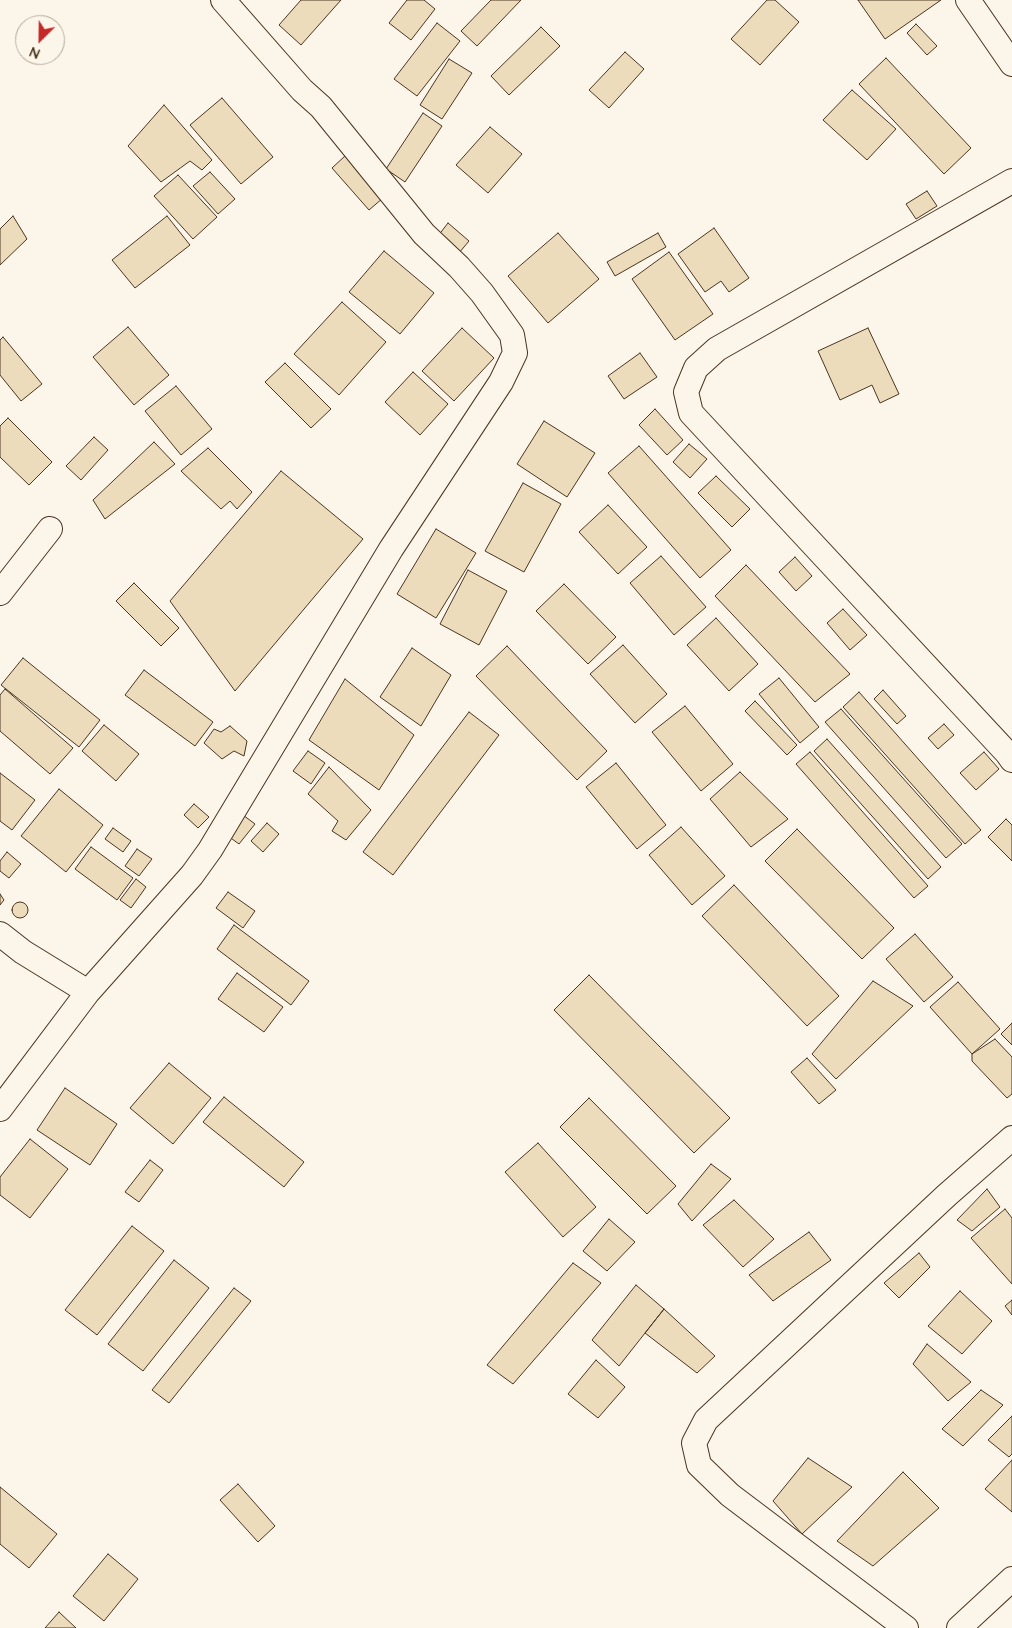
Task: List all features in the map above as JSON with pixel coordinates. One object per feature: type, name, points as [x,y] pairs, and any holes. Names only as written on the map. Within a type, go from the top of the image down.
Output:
[{"type":"street","points":[[0,1109],[88,992],[192,876],[210,850],[390,549],[501,382],[515,353],[512,335],[482,293],[460,267],[424,234],[321,107],[295,83],[223,0]]},
{"type":"street","points":[[968,0],[1012,64]]},
{"type":"street","points":[[1010,754],[690,413],[686,392],[696,368],[717,349],[1012,181]]},
{"type":"street","points":[[0,593],[50,529]]},
{"type":"street","points":[[0,934],[24,952],[88,992]]},
{"type":"street","points":[[906,1628],[730,1495],[699,1465],[694,1443],[706,1420],[947,1195],[1012,1138]]},
{"type":"street","points":[[959,1628],[1012,1579]]},
{"type":"building","points":[[301,0],[341,0],[301,45],[279,25]]},
{"type":"building","points":[[407,0],[424,0],[435,9],[411,40],[389,23]]},
{"type":"building","points":[[491,0],[521,0],[477,46],[461,31]]},
{"type":"building","points":[[767,0],[775,0],[799,22],[760,65],[731,39]]},
{"type":"building","points":[[858,0],[941,0],[885,39]]},
{"type":"building","points":[[437,23],[460,41],[417,96],[394,79]]},
{"type":"building","points":[[916,24],[937,46],[927,55],[907,33]]},
{"type":"building","points":[[541,27],[560,46],[509,95],[491,76]]},
{"type":"building","points":[[625,52],[644,69],[609,108],[589,90]]},
{"type":"building","points":[[886,58],[971,148],[944,174],[859,84]]},
{"type":"building","points":[[449,59],[472,73],[442,119],[420,105]]},
{"type":"building","points":[[852,90],[896,129],[867,160],[823,120]]},
{"type":"building","points":[[222,98],[273,157],[241,184],[190,125]]},
{"type":"building","points":[[164,105],[212,160],[202,170],[190,161],[161,182],[128,146]]},
{"type":"building","points":[[423,113],[442,126],[405,182],[386,169]]},
{"type":"building","points":[[490,127],[522,154],[488,193],[456,165]]},
{"type":"building","points":[[345,156],[383,198],[369,210],[332,168]]},
{"type":"building","points":[[210,172],[235,199],[218,214],[193,186]]},
{"type":"building","points":[[178,175],[217,217],[193,239],[154,196]]},
{"type":"building","points":[[927,191],[937,206],[916,219],[906,204]]},
{"type":"building","points":[[13,216],[27,239],[0,265],[0,229]]},
{"type":"building","points":[[167,216],[190,245],[135,288],[112,260]]},
{"type":"building","points":[[448,223],[469,241],[459,253],[438,236]]},
{"type":"building","points":[[714,228],[749,278],[729,292],[721,281],[705,292],[678,254]]},
{"type":"building","points":[[558,233],[599,279],[548,323],[508,276]]},
{"type":"building","points":[[658,233],[666,247],[615,276],[607,262]]},
{"type":"building","points":[[384,251],[434,293],[400,334],[349,292]]},
{"type":"building","points":[[669,252],[713,314],[675,340],[632,279]]},
{"type":"building","points":[[342,302],[386,342],[339,395],[294,354]]},
{"type":"building","points":[[128,327],[169,375],[134,405],[93,357]]},
{"type":"building","points":[[462,328],[494,358],[454,401],[422,371]]},
{"type":"building","points":[[868,328],[899,394],[880,403],[872,385],[840,400],[818,351]]},
{"type":"building","points":[[3,337],[42,384],[21,401],[0,375],[0,340]]},
{"type":"building","points":[[640,353],[657,377],[624,399],[608,376]]},
{"type":"building","points":[[285,363],[331,409],[311,428],[265,382]]},
{"type":"building","points":[[413,372],[448,404],[420,435],[385,402]]},
{"type":"building","points":[[176,386],[212,429],[181,455],[145,411]]},
{"type":"building","points":[[655,409],[683,440],[667,455],[639,425]]},
{"type":"building","points":[[8,418],[52,462],[29,485],[0,457],[0,426]]},
{"type":"building","points":[[544,421],[595,453],[567,497],[517,464]]},
{"type":"building","points":[[94,437],[108,450],[81,480],[66,466]]},
{"type":"building","points":[[154,442],[175,464],[105,519],[93,500]]},
{"type":"building","points":[[689,444],[707,459],[690,478],[673,462]]},
{"type":"building","points":[[639,446],[731,550],[700,578],[608,473]]},
{"type":"building","points":[[208,448],[252,492],[237,509],[230,501],[221,509],[181,471]]},
{"type":"building","points":[[281,471],[363,539],[235,691],[170,601]]},
{"type":"building","points":[[716,476],[750,509],[732,527],[698,493]]},
{"type":"building","points":[[523,483],[561,504],[524,572],[485,551]]},
{"type":"building","points":[[608,505],[647,547],[618,574],[579,532]]},
{"type":"building","points":[[436,529],[476,553],[436,618],[397,594]]},
{"type":"building","points":[[661,556],[706,607],[674,635],[630,583]]},
{"type":"building","points":[[795,557],[812,576],[796,591],[779,572]]},
{"type":"building","points":[[746,565],[850,674],[815,702],[715,596]]},
{"type":"building","points":[[468,570],[507,591],[479,645],[440,624]]},
{"type":"building","points":[[134,583],[179,628],[161,646],[116,601]]},
{"type":"building","points":[[564,584],[616,637],[588,664],[536,611]]},
{"type":"building","points":[[843,609],[867,635],[850,650],[827,623]]},
{"type":"building","points":[[716,618],[758,664],[729,691],[687,645]]},
{"type":"building","points":[[623,645],[667,694],[635,723],[590,674]]},
{"type":"building","points":[[507,646],[607,751],[577,780],[476,676]]},
{"type":"building","points":[[412,648],[451,675],[421,726],[380,697]]},
{"type":"building","points":[[23,658],[100,720],[79,747],[1,685]]},
{"type":"building","points":[[144,670],[213,722],[195,746],[125,695]]},
{"type":"building","points":[[779,678],[819,727],[800,743],[759,694]]},
{"type":"building","points":[[345,679],[414,735],[379,790],[309,740]]},
{"type":"building","points":[[5,689],[73,748],[50,774],[0,731],[0,695]]},
{"type":"building","points":[[883,690],[906,716],[897,724],[874,699]]},
{"type":"building","points":[[859,692],[981,830],[965,844],[843,707]]},
{"type":"building","points":[[755,701],[797,745],[787,755],[745,711]]},
{"type":"building","points":[[685,706],[733,764],[701,791],[652,732]]},
{"type":"building","points":[[841,709],[962,844],[946,858],[825,722]]},
{"type":"building","points":[[469,712],[499,735],[393,875],[363,852]]},
{"type":"building","points":[[944,724],[954,735],[938,749],[928,738]]},
{"type":"building","points":[[104,725],[139,754],[116,781],[82,751]]},
{"type":"building","points":[[230,726],[247,741],[244,756],[234,751],[222,759],[204,743],[214,729],[221,732]]},
{"type":"building","points":[[827,739],[941,867],[928,879],[814,751]]},
{"type":"building","points":[[308,751],[325,763],[311,784],[293,771]]},
{"type":"building","points":[[810,752],[928,886],[914,898],[796,764]]},
{"type":"building","points":[[984,752],[999,769],[976,790],[960,773]]},
{"type":"building","points":[[616,763],[666,825],[637,849],[586,787]]},
{"type":"building","points":[[329,767],[371,810],[346,840],[332,831],[338,821],[308,794]]},
{"type":"building","points":[[740,772],[788,819],[751,847],[710,799]]},
{"type":"building","points":[[0,773],[35,800],[12,830],[0,821]]},
{"type":"building","points":[[59,789],[103,825],[66,872],[21,836]]},
{"type":"building","points":[[194,804],[209,817],[198,828],[184,815]]},
{"type":"building","points":[[243,815],[255,824],[239,844],[228,836]]},
{"type":"building","points":[[1006,819],[1012,825],[1012,861],[988,837]]},
{"type":"building","points":[[267,823],[279,834],[263,852],[251,841]]},
{"type":"building","points":[[681,827],[725,876],[692,905],[649,855]]},
{"type":"building","points":[[113,828],[131,841],[123,852],[105,839]]},
{"type":"building","points":[[797,829],[894,928],[862,959],[765,861]]},
{"type":"building","points":[[91,847],[133,878],[117,900],[75,869]]},
{"type":"building","points":[[137,849],[152,859],[139,876],[125,866]]},
{"type":"building","points":[[7,852],[21,864],[9,878],[0,871],[0,861]]},
{"type":"building","points":[[136,879],[146,887],[131,908],[120,900]]},
{"type":"building","points":[[734,885],[839,996],[807,1026],[702,916]]},
{"type":"building","points":[[228,892],[255,911],[243,928],[216,908]]},
{"type":"building","points":[[0,894],[4,900],[0,905]]},
{"type":"building","points":[[20,902],[26,904],[28,910],[26,916],[20,918],[14,916],[12,910],[14,904]]},
{"type":"building","points":[[234,925],[309,981],[291,1005],[217,949]]},
{"type":"building","points":[[915,934],[953,977],[924,1002],[886,959]]},
{"type":"building","points":[[237,973],[283,1007],[264,1032],[218,999]]},
{"type":"building","points":[[589,975],[730,1118],[694,1153],[554,1010]]},
{"type":"building","points":[[873,981],[913,1006],[836,1079],[812,1054]]},
{"type":"building","points":[[958,982],[1000,1029],[972,1054],[930,1007]]},
{"type":"building","points":[[1012,1023],[1012,1045],[1001,1034]]},
{"type":"building","points":[[995,1039],[1012,1057],[1012,1094],[1007,1098],[972,1061],[972,1054]]},
{"type":"building","points":[[807,1058],[836,1090],[819,1104],[791,1072]]},
{"type":"building","points":[[169,1063],[211,1098],[173,1144],[130,1108]]},
{"type":"building","points":[[65,1088],[117,1124],[90,1165],[37,1130]]},
{"type":"building","points":[[224,1097],[304,1162],[284,1187],[203,1122]]},
{"type":"building","points":[[589,1098],[676,1186],[647,1214],[560,1127]]},
{"type":"building","points":[[30,1139],[68,1169],[30,1218],[0,1195],[0,1177]]},
{"type":"building","points":[[538,1143],[596,1207],[563,1237],[505,1172]]},
{"type":"building","points":[[150,1160],[163,1170],[139,1202],[125,1192]]},
{"type":"building","points":[[711,1164],[731,1179],[692,1221],[678,1204]]},
{"type":"building","points":[[987,1189],[1000,1207],[972,1231],[957,1220]]},
{"type":"building","points":[[734,1200],[774,1239],[743,1267],[703,1225]]},
{"type":"building","points":[[1005,1209],[1012,1218],[1012,1284],[971,1238]]},
{"type":"building","points":[[609,1219],[635,1242],[607,1271],[583,1251]]},
{"type":"building","points":[[132,1226],[164,1251],[97,1335],[65,1310]]},
{"type":"building","points":[[809,1232],[831,1260],[773,1301],[749,1275]]},
{"type":"building","points":[[919,1253],[930,1267],[899,1298],[884,1283]]},
{"type":"building","points":[[174,1260],[209,1288],[143,1371],[108,1344]]},
{"type":"building","points":[[573,1263],[601,1283],[513,1384],[487,1365]]},
{"type":"building","points":[[636,1285],[664,1309],[619,1366],[592,1340]]},
{"type":"building","points":[[234,1288],[251,1301],[169,1403],[152,1390]]},
{"type":"building","points":[[960,1291],[992,1321],[962,1354],[928,1326]]},
{"type":"building","points":[[1012,1300],[1012,1315],[1005,1306]]},
{"type":"building","points":[[664,1309],[715,1356],[697,1373],[645,1333]]},
{"type":"building","points":[[927,1344],[971,1382],[948,1401],[913,1364]]},
{"type":"building","points":[[596,1360],[625,1387],[598,1418],[568,1394]]},
{"type":"building","points":[[981,1390],[1003,1405],[963,1446],[942,1429]]},
{"type":"building","points":[[1012,1416],[1012,1454],[1009,1457],[988,1440]]},
{"type":"building","points":[[808,1458],[852,1487],[802,1534],[773,1501]]},
{"type":"building","points":[[1012,1460],[1012,1512],[985,1489]]},
{"type":"building","points":[[903,1472],[939,1508],[873,1566],[837,1541]]},
{"type":"building","points":[[238,1484],[275,1526],[258,1542],[220,1500]]},
{"type":"building","points":[[0,1487],[57,1534],[29,1568],[0,1544]]},
{"type":"building","points":[[108,1554],[138,1579],[104,1621],[73,1596]]},
{"type":"building","points":[[59,1612],[76,1628],[45,1628]]}]
